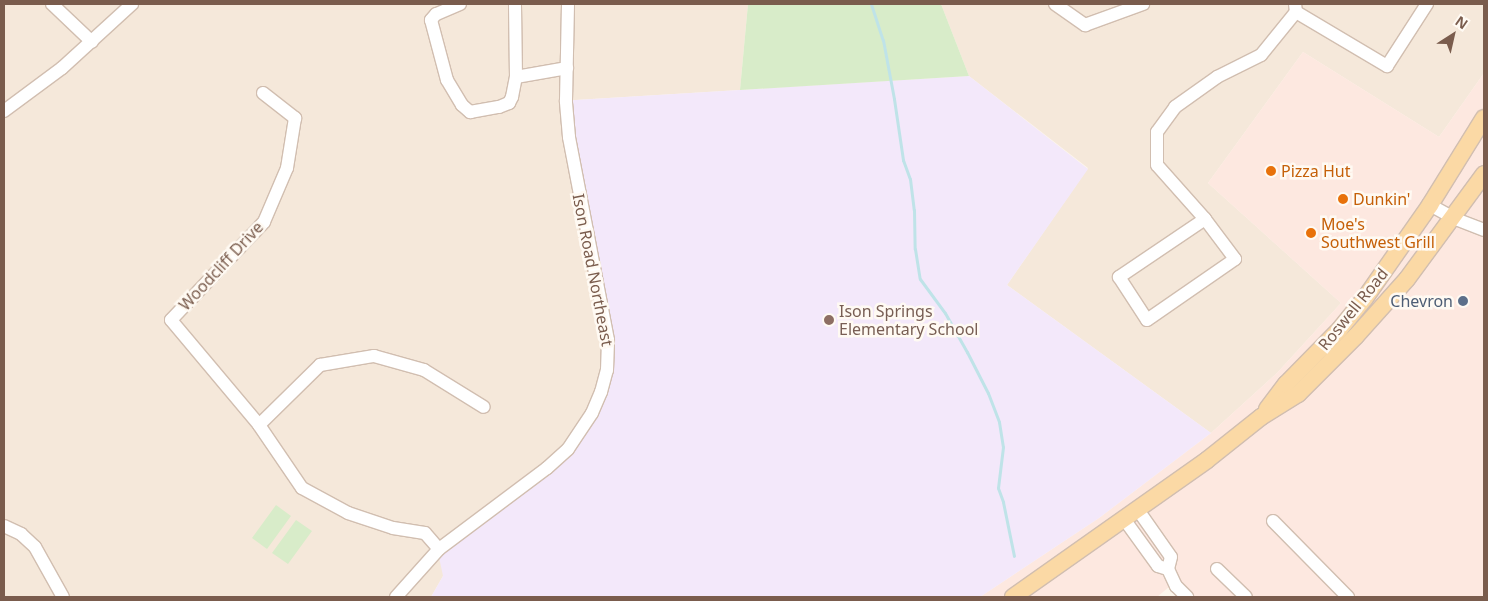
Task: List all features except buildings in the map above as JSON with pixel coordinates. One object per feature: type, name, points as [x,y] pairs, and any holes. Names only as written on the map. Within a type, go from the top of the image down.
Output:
[{"type":"main road","name":"Roswell Road","points":[[1261,417],[1286,384],[1340,329],[1359,306],[1430,205],[1484,118]]},
{"type":"main road","name":"Roswell Road","points":[[1012,597],[1138,510],[1207,460],[1261,417],[1298,394],[1356,336],[1407,279],[1484,174]]},
{"type":"street","points":[[52,4],[92,42]]},
{"type":"street","points":[[4,111],[62,68],[132,4]]},
{"type":"street","points":[[460,4],[436,14],[431,20],[447,80],[462,105],[470,112],[509,103],[516,77],[515,4]]},
{"type":"street","name":"Ison Road Northeast","points":[[396,597],[439,549],[547,468],[568,449],[592,413],[607,370],[608,340],[569,136],[568,4]]},
{"type":"street","points":[[1055,4],[1085,25],[1143,4]]},
{"type":"street","points":[[1204,219],[1119,277],[1146,320],[1235,259],[1204,219],[1157,165],[1157,132],[1175,107],[1217,77],[1261,55],[1296,8],[1387,66],[1427,4]]},
{"type":"street","points":[[516,77],[567,68]]},
{"type":"street","name":"Woodcliff Drive","points":[[263,92],[295,118],[287,168],[264,222],[171,320],[259,425],[302,488],[348,513],[393,528],[425,533],[439,549]]},
{"type":"street","points":[[1430,205],[1453,218],[1484,230]]},
{"type":"street","points":[[259,425],[320,365],[374,356],[424,370],[484,408]]},
{"type":"street","points":[[1138,510],[1171,556],[1168,569],[1176,586],[1187,597]]},
{"type":"street","points":[[1124,519],[1158,566],[1168,569]]},
{"type":"street","points":[[1273,521],[1348,597]]},
{"type":"street","points":[[4,526],[21,534],[35,547],[63,597]]},
{"type":"street","points":[[1217,569],[1246,597]]},
{"type":"shaded area","points":[[4,4],[748,4],[740,90],[559,101],[609,355],[597,401],[567,444],[443,576],[431,597],[4,597]]},
{"type":"shaded area","points":[[941,4],[1484,4],[1484,73],[1439,137],[1303,52],[1208,183],[1341,303],[1277,373],[1211,433],[1007,285],[1088,168],[969,76]]},
{"type":"shaded area","points":[[1303,52],[1439,137],[1484,73],[1484,597],[1179,597],[1169,587],[1157,597],[980,597],[1099,518],[1211,433],[1277,373],[1341,303],[1208,183]]},
{"type":"shaded area","name":"Ison Springs Elementary School","points":[[969,76],[1088,169],[1007,285],[1211,433],[1099,518],[980,597],[431,597],[443,576],[439,557],[567,444],[597,401],[609,355],[559,101]]},
{"type":"green space","points":[[748,4],[941,4],[969,76],[740,90]]},
{"type":"green space","points":[[276,505],[291,516],[267,549],[252,538]]},
{"type":"green space","points":[[296,520],[312,531],[288,564],[272,553]]},
{"type":"waterway","points":[[871,4],[883,40],[903,160],[910,179],[914,210],[915,249],[920,279],[945,313],[967,352],[988,393],[999,422],[1003,447],[998,488],[1003,502],[1014,556]]},
{"type":"place","name":"Pizza Hut","points":[[1271,171]]},
{"type":"place","name":"Dunkin'","points":[[1343,199]]},
{"type":"place","name":"Moe's Southwest Grill","points":[[1311,233]]},
{"type":"place","name":"Chevron","points":[[1463,301]]},
{"type":"place","name":"Ison Springs Elementary School","points":[[829,320]]}]
